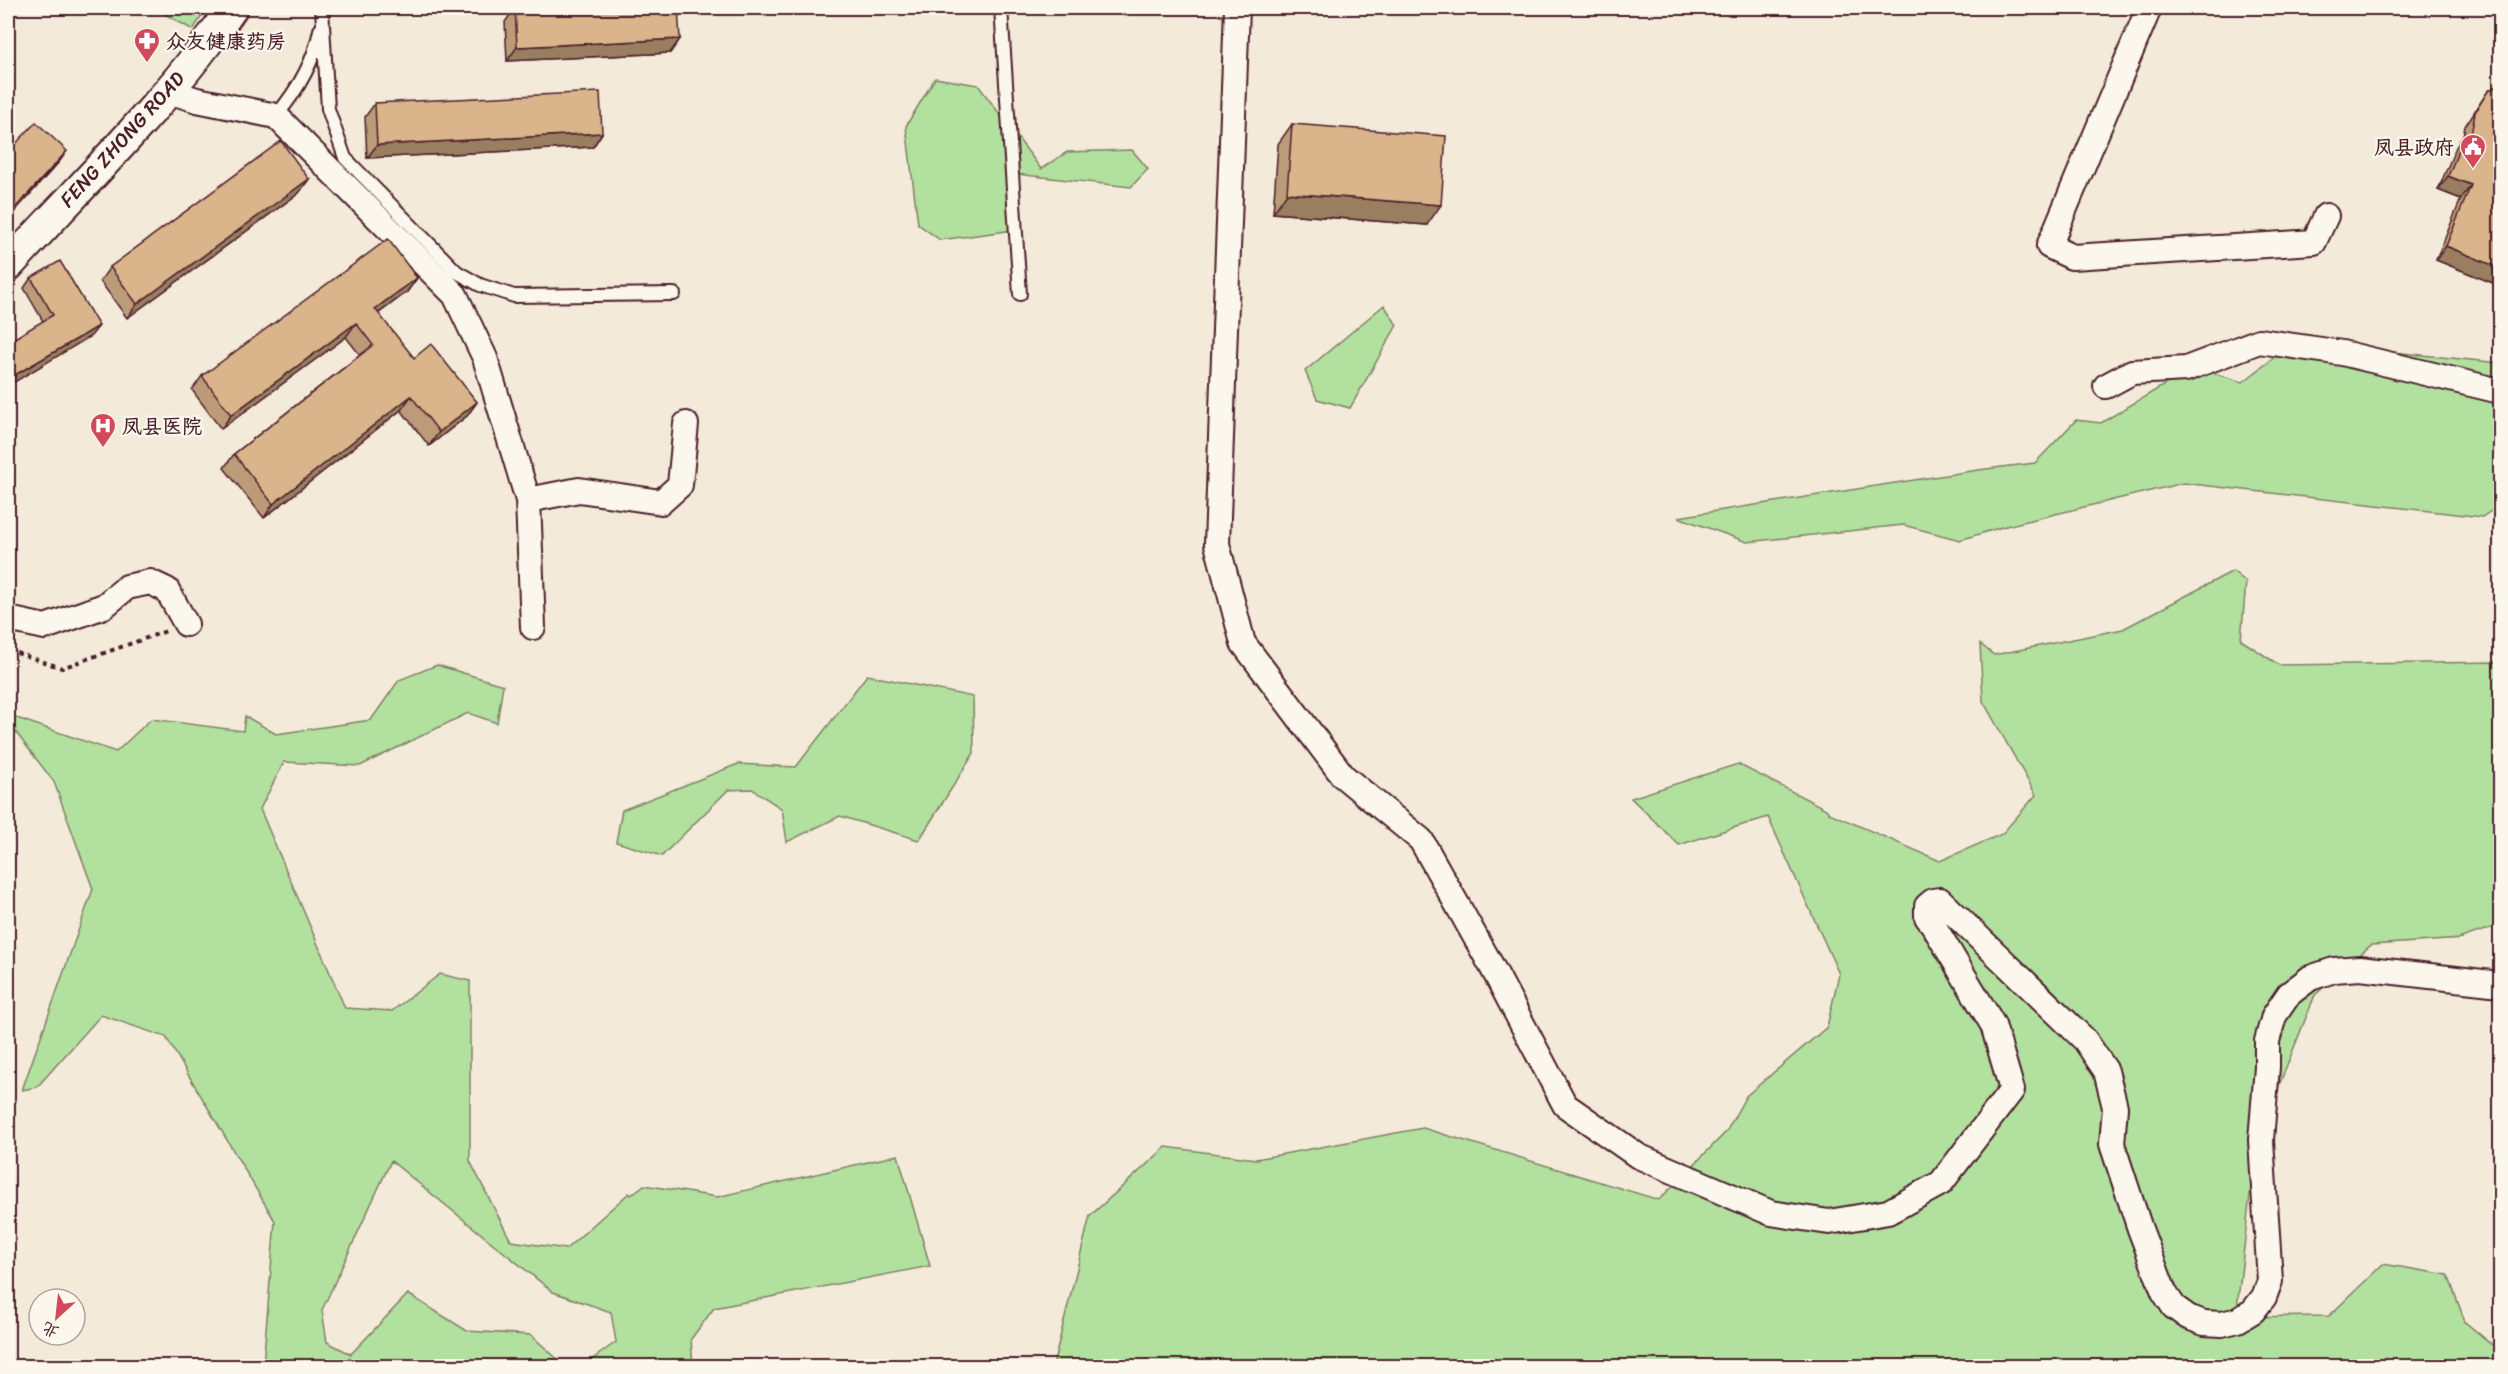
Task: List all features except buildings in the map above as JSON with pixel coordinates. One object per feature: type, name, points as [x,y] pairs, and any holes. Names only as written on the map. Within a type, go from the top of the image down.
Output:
[{"type":"street","name":"FENG ZHONG ROAD","points":[[8,266],[168,91],[215,33],[232,8]]},
{"type":"street","points":[[1237,8],[1217,544],[1243,643],[1343,776],[1421,840],[1491,965],[1564,1105],[1638,1156],[1771,1213],[1829,1222],[1888,1212],[1941,1184],[2012,1090],[1993,1026],[1927,917],[1927,906],[1933,901],[1940,900],[2085,1040],[2101,1063],[2106,1071],[2115,1107],[2112,1144],[2164,1292],[2174,1307],[2188,1317],[2204,1323],[2222,1324],[2238,1320],[2253,1311],[2264,1298],[2271,1281],[2261,1140],[2267,1041],[2274,1016],[2289,994],[2310,978],[2334,970],[2360,968],[2500,984]]},
{"type":"street","points":[[2149,8],[2049,246],[2072,257],[2314,242],[2326,216]]},
{"type":"street","points":[[168,91],[197,100],[276,116],[455,295],[485,358],[528,500],[533,627]]},
{"type":"street","points":[[2106,386],[2132,372],[2186,369],[2259,341],[2342,353],[2500,391]]},
{"type":"street","points":[[528,500],[579,490],[661,502],[680,485],[686,424]]},
{"type":"street","points":[[8,620],[45,627],[104,606],[127,586],[150,582],[167,590],[186,624]]},
{"type":"lane","points":[[1001,8],[1020,294]]},
{"type":"lane","points":[[276,116],[303,77],[312,57],[322,11]]},
{"type":"lane","points":[[322,11],[328,109],[345,158],[457,272],[480,285],[514,296],[674,294]]},
{"type":"path","points":[[8,650],[62,668],[186,624]]},
{"type":"green space","points":[[154,8],[207,8],[193,30]]},
{"type":"green space","points":[[935,78],[978,85],[1041,169],[1067,152],[1132,150],[1148,169],[1131,187],[1006,173],[1014,230],[940,240],[918,224],[906,126]]},
{"type":"green space","points":[[1384,305],[1397,325],[1350,408],[1317,399],[1305,371]]},
{"type":"green space","points":[[2294,342],[2500,363],[2500,505],[2482,517],[2183,483],[2002,527],[1960,540],[1903,525],[1747,542],[1678,517],[2035,463],[2076,420],[2101,423],[2194,367],[2243,382]]},
{"type":"green space","points":[[2233,571],[2246,582],[2241,640],[2279,665],[2500,662],[2500,925],[2462,939],[2371,945],[2315,995],[2256,1143],[2236,1317],[2329,1316],[2383,1264],[2448,1275],[2465,1322],[2500,1351],[2500,1366],[1053,1366],[1090,1216],[1166,1147],[1256,1159],[1423,1128],[1659,1200],[1726,1132],[1746,1096],[1827,1027],[1839,974],[1768,817],[1679,845],[1631,798],[1738,764],[1826,809],[1829,813],[1940,861],[2002,834],[2036,795],[1983,701],[1980,644],[1994,655],[2123,629]]},
{"type":"green space","points":[[437,665],[503,685],[497,723],[468,713],[360,766],[284,762],[260,809],[345,1008],[392,1011],[440,974],[470,981],[470,1161],[511,1241],[566,1249],[629,1193],[631,1195],[644,1185],[717,1197],[898,1155],[930,1266],[714,1308],[691,1339],[693,1366],[583,1366],[616,1342],[611,1312],[553,1292],[391,1161],[322,1310],[327,1342],[351,1354],[408,1294],[467,1331],[531,1335],[565,1366],[263,1366],[275,1221],[166,1037],[101,1015],[37,1087],[22,1090],[93,889],[54,782],[8,722],[8,715],[116,752],[151,719],[243,731],[245,716],[276,734],[371,720],[399,680]]},
{"type":"green space","points":[[867,675],[973,697],[974,753],[919,840],[840,816],[787,842],[782,809],[752,789],[728,790],[662,856],[616,842],[622,810],[738,764],[796,767]]},
{"type":"place","name":"众友健康药房","points":[[147,64]]},
{"type":"place","name":"凤县政府","points":[[2473,170]]},
{"type":"place","name":"凤县医院","points":[[103,449]]}]
